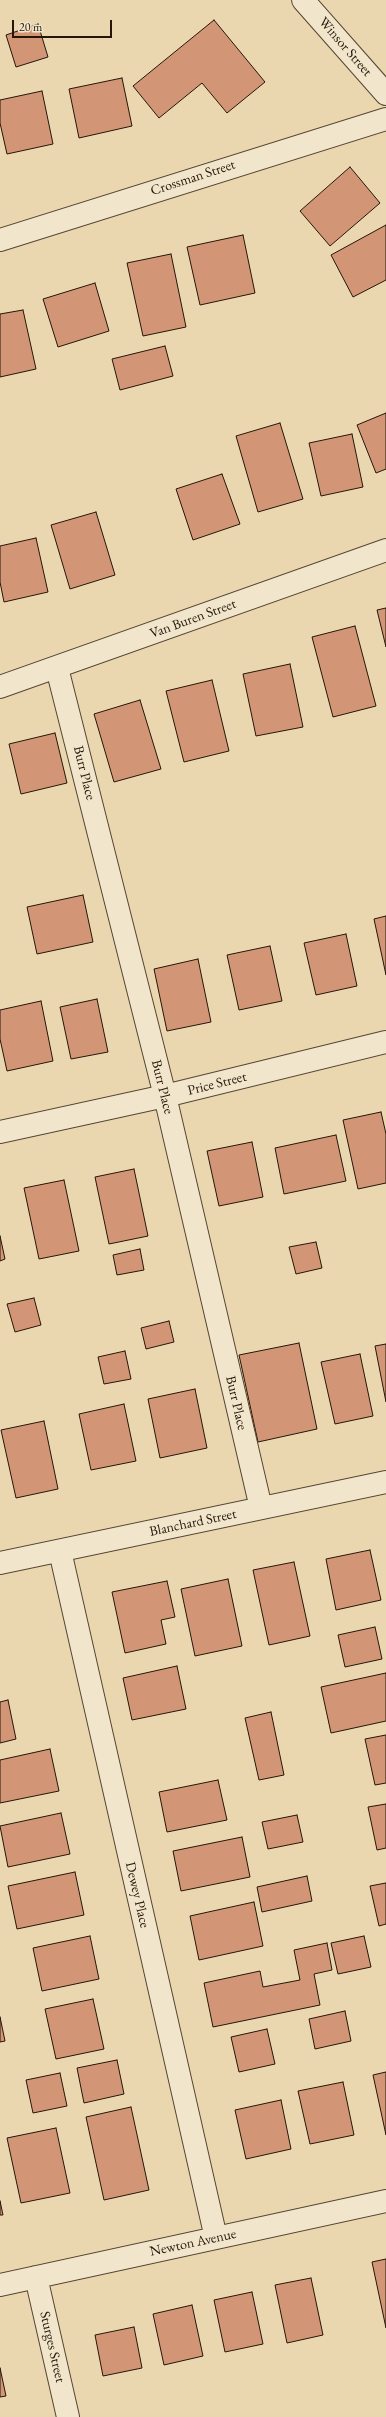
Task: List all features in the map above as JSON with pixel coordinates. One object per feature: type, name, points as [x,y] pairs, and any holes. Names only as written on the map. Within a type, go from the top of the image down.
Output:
[{"type":"street","name":"Winsor Street","points":[[303,0],[386,94]]},
{"type":"street","name":"Crossman Street","points":[[0,240],[386,119]]},
{"type":"street","name":"Van Buren Street","points":[[0,687],[386,550]]},
{"type":"street","name":"Burr Place","points":[[57,668],[165,1096],[261,1508]]},
{"type":"street","name":"Price Street","points":[[0,1132],[165,1096],[386,1042]]},
{"type":"street","name":"Blanchard Street","points":[[0,1564],[386,1482]]},
{"type":"street","name":"Dewey Place","points":[[60,1551],[216,2238]]},
{"type":"street","name":"Newton Avenue","points":[[0,2285],[386,2201]]},
{"type":"street","name":"Sturges Street","points":[[36,2277],[68,2417]]},
{"type":"building","points":[[214,20],[265,82],[227,113],[202,83],[159,118],[133,86]]},
{"type":"building","points":[[38,24],[48,57],[16,67],[6,35]]},
{"type":"building","points":[[122,78],[132,126],[79,138],[69,89]]},
{"type":"building","points":[[42,91],[53,144],[7,154],[0,123],[0,100]]},
{"type":"building","points":[[350,167],[380,203],[330,246],[300,211]]},
{"type":"building","points":[[386,225],[386,280],[353,297],[331,255]]},
{"type":"building","points":[[243,235],[255,293],[200,305],[187,247]]},
{"type":"building","points":[[171,254],[186,327],[143,336],[127,263]]},
{"type":"building","points":[[95,283],[109,331],[58,347],[43,299]]},
{"type":"building","points":[[23,310],[36,369],[0,377],[0,314]]},
{"type":"building","points":[[165,346],[173,376],[120,390],[112,359]]},
{"type":"building","points":[[386,413],[386,469],[376,473],[357,425]]},
{"type":"building","points":[[280,423],[303,499],[258,512],[236,436]]},
{"type":"building","points":[[352,434],[363,487],[321,496],[309,443]]},
{"type":"building","points":[[222,474],[240,524],[193,540],[176,489]]},
{"type":"building","points":[[96,512],[115,575],[70,589],[51,525]]},
{"type":"building","points":[[36,538],[48,592],[4,602],[0,582],[0,546]]},
{"type":"building","points":[[386,608],[386,647],[377,610]]},
{"type":"building","points":[[355,626],[376,706],[333,717],[312,637]]},
{"type":"building","points":[[290,664],[303,727],[256,736],[243,674]]},
{"type":"building","points":[[212,680],[229,751],[184,762],[166,691]]},
{"type":"building","points":[[140,700],[161,769],[114,782],[94,714]]},
{"type":"building","points":[[55,733],[67,783],[21,794],[9,744]]},
{"type":"building","points":[[83,895],[93,942],[37,954],[27,907]]},
{"type":"building","points":[[386,916],[386,975],[374,919]]},
{"type":"building","points":[[346,934],[357,986],[316,995],[304,943]]},
{"type":"building","points":[[270,946],[282,1001],[239,1010],[227,955]]},
{"type":"building","points":[[198,959],[211,1022],[167,1031],[154,969]]},
{"type":"building","points":[[97,999],[108,1052],[71,1059],[60,1007]]},
{"type":"building","points":[[41,1001],[53,1061],[7,1071],[0,1039],[0,1010]]},
{"type":"building","points":[[381,1112],[386,1134],[386,1183],[358,1189],[343,1120]]},
{"type":"building","points":[[336,1135],[346,1181],[284,1194],[275,1148]]},
{"type":"building","points":[[252,1142],[263,1197],[219,1206],[207,1151]]},
{"type":"building","points":[[134,1169],[148,1236],[109,1244],[95,1177]]},
{"type":"building","points":[[64,1180],[79,1251],[39,1259],[24,1188]]},
{"type":"building","points":[[0,1236],[5,1259],[0,1261]]},
{"type":"building","points":[[316,1242],[322,1268],[296,1274],[289,1247]]},
{"type":"building","points":[[140,1249],[144,1270],[117,1275],[113,1255]]},
{"type":"building","points":[[34,1298],[41,1325],[15,1332],[7,1304]]},
{"type":"building","points":[[169,1321],[174,1342],[146,1349],[141,1328]]},
{"type":"building","points":[[299,1343],[317,1429],[258,1442],[239,1355]]},
{"type":"building","points":[[386,1344],[386,1402],[375,1346]]},
{"type":"building","points":[[125,1351],[131,1379],[104,1384],[98,1357]]},
{"type":"building","points":[[360,1354],[373,1416],[335,1424],[321,1362]]},
{"type":"building","points":[[195,1389],[207,1448],[160,1458],[148,1399]]},
{"type":"building","points":[[124,1404],[136,1461],[91,1470],[79,1414]]},
{"type":"building","points":[[44,1421],[58,1489],[16,1498],[1,1430]]},
{"type":"building","points":[[370,1550],[381,1600],[336,1610],[326,1559]]},
{"type":"building","points":[[294,1562],[310,1636],[269,1645],[253,1570]]},
{"type":"building","points":[[228,1579],[242,1646],[195,1656],[181,1589]]},
{"type":"building","points":[[167,1581],[175,1617],[161,1620],[166,1644],[125,1653],[112,1592]]},
{"type":"building","points":[[375,1627],[382,1659],[345,1667],[338,1635]]},
{"type":"building","points":[[177,1666],[186,1709],[132,1720],[123,1678]]},
{"type":"building","points":[[386,1673],[386,1721],[331,1733],[321,1687]]},
{"type":"building","points":[[8,1700],[16,1739],[0,1743],[0,1702]]},
{"type":"building","points":[[271,1712],[284,1775],[259,1780],[245,1718]]},
{"type":"building","points":[[386,1735],[386,1783],[375,1785],[365,1739]]},
{"type":"building","points":[[50,1749],[59,1791],[0,1803],[0,1760]]},
{"type":"building","points":[[218,1780],[227,1820],[167,1832],[159,1792]]},
{"type":"building","points":[[386,1804],[386,1848],[377,1850],[368,1807]]},
{"type":"building","points":[[61,1813],[70,1854],[8,1867],[0,1826]]},
{"type":"building","points":[[297,1815],[303,1842],[268,1849],[262,1822]]},
{"type":"building","points":[[242,1837],[250,1877],[181,1891],[173,1851]]},
{"type":"building","points":[[75,1872],[84,1915],[17,1929],[8,1886]]},
{"type":"building","points":[[307,1876],[312,1901],[262,1912],[257,1887]]},
{"type":"building","points":[[386,1883],[386,1924],[379,1926],[370,1886]]},
{"type":"building","points":[[254,1902],[263,1946],[199,1960],[190,1916]]},
{"type":"building","points":[[90,1936],[99,1979],[42,1991],[33,1948]]},
{"type":"building","points":[[364,1936],[371,1967],[338,1974],[331,1943]]},
{"type":"building","points":[[327,1943],[332,1970],[314,1974],[320,2005],[213,2027],[204,1983],[260,1971],[263,1987],[300,1980],[294,1950]]},
{"type":"building","points":[[93,1999],[104,2049],[56,2059],[45,2009]]},
{"type":"building","points":[[345,2011],[351,2041],[315,2049],[309,2019]]},
{"type":"building","points":[[0,2017],[5,2041],[0,2042]]},
{"type":"building","points":[[267,2029],[275,2064],[239,2072],[231,2037]]},
{"type":"building","points":[[117,2060],[124,2094],[84,2103],[77,2068]]},
{"type":"building","points":[[386,2072],[386,2135],[373,2075]]},
{"type":"building","points":[[60,2073],[67,2106],[33,2113],[26,2080]]},
{"type":"building","points":[[343,2082],[354,2135],[310,2144],[298,2091]]},
{"type":"building","points":[[281,2100],[291,2149],[246,2159],[235,2110]]},
{"type":"building","points":[[131,2107],[149,2190],[104,2200],[86,2117]]},
{"type":"building","points":[[56,2128],[70,2193],[21,2203],[7,2138]]},
{"type":"building","points":[[0,2201],[3,2215],[0,2215]]},
{"type":"building","points":[[386,2259],[386,2328],[372,2262]]},
{"type":"building","points":[[311,2278],[323,2335],[287,2343],[275,2285]]},
{"type":"building","points":[[252,2292],[263,2344],[225,2352],[214,2300]]},
{"type":"building","points":[[192,2305],[203,2356],[164,2365],[153,2314]]},
{"type":"building","points":[[134,2327],[142,2368],[103,2376],[95,2335]]},
{"type":"building","points":[[0,2368],[6,2396],[0,2397]]}]
